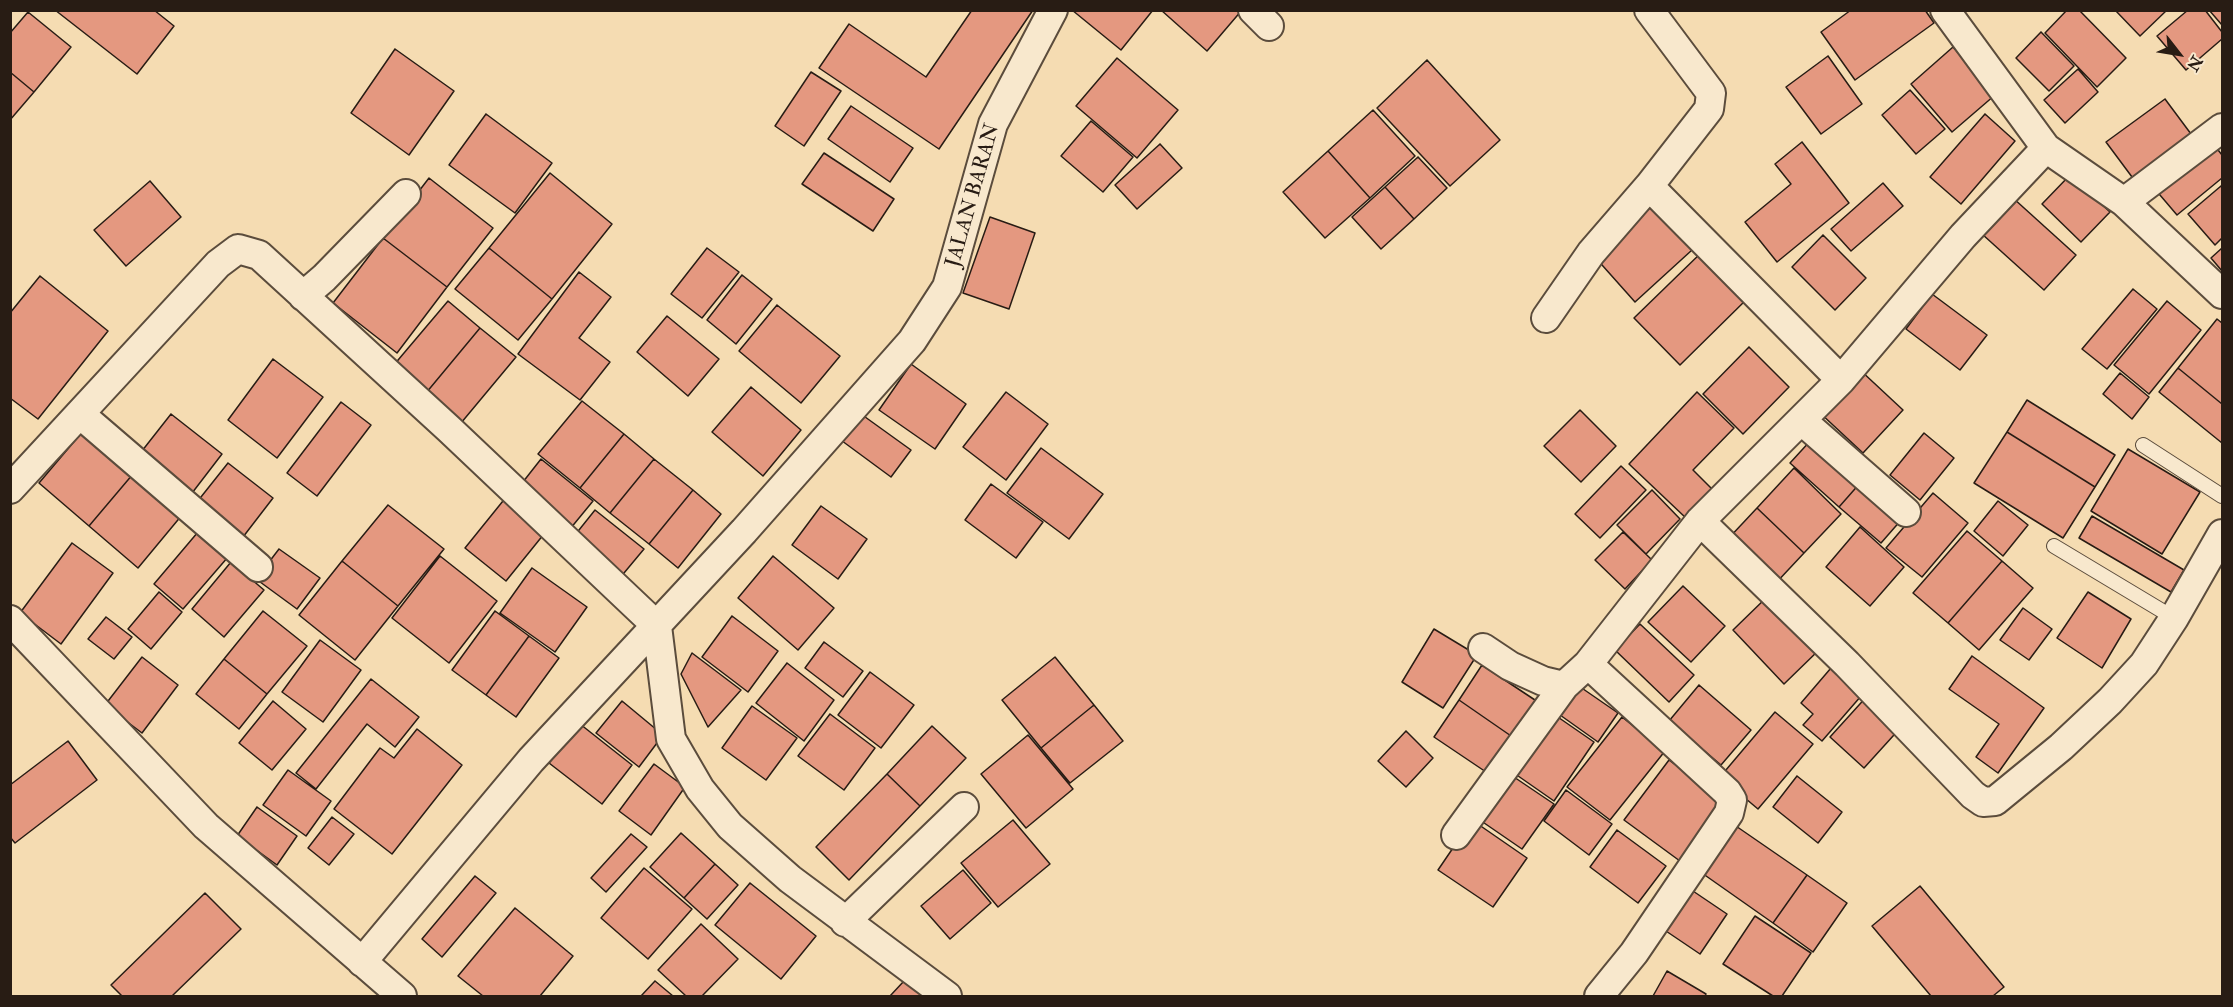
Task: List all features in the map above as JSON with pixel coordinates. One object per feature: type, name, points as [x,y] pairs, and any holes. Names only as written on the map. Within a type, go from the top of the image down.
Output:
[{"type":"street","name":"JALAN BARAN","points":[[362,962],[531,760],[657,626],[912,340],[947,287],[993,124],[1053,10]]},
{"type":"street","points":[[1546,318],[1588,257],[1649,186],[1709,109],[1711,93],[1649,10]]},
{"type":"street","points":[[1945,10],[2046,148],[2124,202],[2223,294]]},
{"type":"street","points":[[2124,202],[2223,128]]},
{"type":"street","points":[[1456,835],[1564,686],[1588,664],[1700,521],[1841,380],[1963,236],[2046,148]]},
{"type":"street","points":[[1649,186],[1841,380]]},
{"type":"street","points":[[303,296],[324,278],[406,194]]},
{"type":"street","points":[[10,489],[81,415],[218,264],[238,249],[258,255],[449,429],[657,626],[671,739],[700,789],[730,826],[790,879],[947,996]]},
{"type":"street","points":[[81,415],[258,567]]},
{"type":"street","points":[[1801,420],[1906,512]]},
{"type":"street","points":[[1700,521],[1847,664],[1973,795],[1983,802],[1995,801],[2061,747],[2110,701],[2144,664],[2223,534]]},
{"type":"street","points":[[10,620],[206,826],[402,996]]},
{"type":"street","points":[[1483,648],[1510,666],[1543,681],[1564,686]]},
{"type":"street","points":[[1588,664],[1727,792],[1732,800],[1729,813],[1634,953],[1599,996]]},
{"type":"street","points":[[845,922],[964,807]]},
{"type":"lane","points":[[2143,445],[2223,496]]},
{"type":"lane","points":[[2054,546],[2174,618]]},
{"type":"building","points":[[55,10],[154,10],[174,26],[137,74]]},
{"type":"building","points":[[972,10],[1033,10],[939,149],[819,68],[849,24],[926,77]]},
{"type":"building","points":[[1072,10],[1153,10],[1121,50]]},
{"type":"building","points":[[1161,10],[1242,10],[1207,51]]},
{"type":"building","points":[[1851,10],[1925,10],[1934,23],[1855,80],[1821,32]]},
{"type":"building","points":[[2067,10],[2079,10],[2126,58],[2097,87],[2045,33]]},
{"type":"building","points":[[2115,10],[2167,10],[2140,36]]},
{"type":"building","points":[[2188,10],[2205,10],[2222,32],[2222,39],[2186,70],[2157,36]]},
{"type":"building","points":[[2209,10],[2222,10],[2222,25]]},
{"type":"building","points":[[28,12],[71,47],[34,92],[10,72],[10,33]]},
{"type":"building","points":[[2041,32],[2074,66],[2049,91],[2016,58]]},
{"type":"building","points":[[1953,47],[1995,95],[1952,132],[1911,84]]},
{"type":"building","points":[[395,49],[454,91],[409,155],[351,113]]},
{"type":"building","points":[[1828,56],[1862,104],[1821,134],[1786,87]]},
{"type":"building","points":[[1117,58],[1178,110],[1137,158],[1076,106]]},
{"type":"building","points":[[1427,60],[1500,140],[1450,186],[1377,108]]},
{"type":"building","points":[[2078,69],[2098,92],[2065,123],[2044,100]]},
{"type":"building","points":[[10,72],[34,92],[10,120]]},
{"type":"building","points":[[811,72],[841,91],[804,146],[775,126]]},
{"type":"building","points":[[1910,90],[1945,129],[1916,154],[1882,115]]},
{"type":"building","points":[[2165,99],[2194,138],[2135,181],[2106,142]]},
{"type":"building","points":[[851,106],[913,148],[890,182],[828,139]]},
{"type":"building","points":[[1373,110],[1415,156],[1370,198],[1328,151]]},
{"type":"building","points":[[486,114],[552,163],[515,213],[449,165]]},
{"type":"building","points":[[1985,114],[2015,141],[1961,204],[1930,177]]},
{"type":"building","points":[[1091,121],[1133,157],[1103,192],[1061,156]]},
{"type":"building","points":[[2211,141],[2222,155],[2222,178],[2177,215],[2154,188]]},
{"type":"building","points":[[1802,142],[1849,203],[1777,262],[1745,222],[1791,184],[1775,164]]},
{"type":"building","points":[[1160,144],[1182,168],[1137,209],[1115,185]]},
{"type":"building","points":[[1328,151],[1370,198],[1325,238],[1283,192]]},
{"type":"building","points":[[824,153],[894,199],[873,231],[802,184]]},
{"type":"building","points":[[1418,157],[1447,188],[1414,219],[1385,187]]},
{"type":"building","points":[[550,173],[612,224],[552,299],[489,248]]},
{"type":"building","points":[[2070,175],[2110,212],[2081,242],[2042,204]]},
{"type":"building","points":[[429,178],[493,228],[447,287],[383,238]]},
{"type":"building","points":[[150,181],[181,217],[126,266],[94,230]]},
{"type":"building","points":[[1883,183],[1903,206],[1851,251],[1831,229]]},
{"type":"building","points":[[2221,186],[2222,238],[2215,245],[2188,214]]},
{"type":"building","points":[[1385,187],[1414,219],[1381,249],[1352,217]]},
{"type":"building","points":[[2013,198],[2076,255],[2044,290],[1982,234]]},
{"type":"building","points":[[1651,205],[1692,250],[1635,302],[1594,256]]},
{"type":"building","points":[[990,217],[1035,233],[1009,309],[963,293]]},
{"type":"building","points":[[1823,235],[1866,278],[1835,310],[1792,267]]},
{"type":"building","points":[[383,238],[447,287],[397,353],[333,303]]},
{"type":"building","points":[[489,248],[552,299],[518,340],[455,289]]},
{"type":"building","points":[[707,248],[739,272],[702,318],[671,294]]},
{"type":"building","points":[[2222,248],[2222,271],[2211,258]]},
{"type":"building","points":[[1705,249],[1751,295],[1680,365],[1634,318]]},
{"type":"building","points":[[579,272],[611,297],[579,338],[610,362],[580,400],[518,354]]},
{"type":"building","points":[[742,275],[772,299],[736,344],[707,320]]},
{"type":"building","points":[[40,276],[108,331],[38,419],[10,398],[10,313]]},
{"type":"building","points":[[2133,289],[2157,309],[2107,369],[2082,349]]},
{"type":"building","points":[[1932,294],[1987,335],[1960,370],[1906,329]]},
{"type":"building","points":[[448,301],[480,328],[426,393],[393,366]]},
{"type":"building","points":[[2167,301],[2201,330],[2149,394],[2114,365]]},
{"type":"building","points":[[777,305],[840,356],[801,403],[739,351]]},
{"type":"building","points":[[667,316],[719,359],[688,396],[637,352]]},
{"type":"building","points":[[2217,319],[2222,323],[2222,404],[2178,368]]},
{"type":"building","points":[[480,328],[516,357],[461,423],[426,393]]},
{"type":"building","points":[[1749,347],[1789,387],[1743,434],[1703,394]]},
{"type":"building","points":[[273,359],[323,397],[277,458],[228,420]]},
{"type":"building","points":[[911,364],[966,404],[935,449],[879,410]]},
{"type":"building","points":[[2178,368],[2222,404],[2222,443],[2159,392]]},
{"type":"building","points":[[1859,369],[1903,410],[1863,453],[1819,412]]},
{"type":"building","points":[[2120,373],[2149,397],[2132,419],[2103,394]]},
{"type":"building","points":[[751,387],[801,430],[763,476],[712,432]]},
{"type":"building","points":[[1006,392],[1048,424],[1006,480],[963,447]]},
{"type":"building","points":[[1697,392],[1734,428],[1693,470],[1714,491],[1687,519],[1629,464]]},
{"type":"building","points":[[2027,400],[2115,455],[2095,487],[2007,432]]},
{"type":"building","points":[[582,401],[624,434],[580,488],[538,454]]},
{"type":"building","points":[[341,402],[371,425],[317,496],[287,473]]},
{"type":"building","points":[[854,409],[911,450],[891,477],[834,435]]},
{"type":"building","points":[[1580,410],[1616,446],[1581,482],[1544,446]]},
{"type":"building","points":[[171,414],[222,454],[189,497],[138,456]]},
{"type":"building","points":[[83,431],[133,474],[89,526],[39,483]]},
{"type":"building","points":[[2007,432],[2095,487],[2063,538],[1974,483]]},
{"type":"building","points":[[1924,433],[1954,458],[1920,500],[1890,475]]},
{"type":"building","points":[[624,434],[654,459],[610,513],[580,488]]},
{"type":"building","points":[[1812,439],[1861,482],[1839,507],[1790,463]]},
{"type":"building","points":[[1041,448],[1103,494],[1069,539],[1007,493]]},
{"type":"building","points":[[2128,449],[2200,492],[2162,554],[2091,511]]},
{"type":"building","points":[[541,459],[593,501],[570,529],[519,487]]},
{"type":"building","points":[[654,459],[693,490],[649,544],[610,513]]},
{"type":"building","points":[[228,463],[273,498],[243,537],[197,502]]},
{"type":"building","points":[[1621,466],[1646,490],[1600,538],[1575,514]]},
{"type":"building","points":[[1794,468],[1841,514],[1804,553],[1757,508]]},
{"type":"building","points":[[133,474],[182,515],[138,568],[89,526]]},
{"type":"building","points":[[1861,482],[1902,519],[1881,543],[1839,507]]},
{"type":"building","points":[[991,484],[1043,522],[1016,558],[965,520]]},
{"type":"building","points":[[693,490],[721,514],[678,568],[649,544]]},
{"type":"building","points":[[1652,490],[1680,519],[1646,554],[1617,525]]},
{"type":"building","points":[[1933,493],[1968,523],[1922,577],[1886,548]]},
{"type":"building","points":[[507,496],[548,529],[506,581],[465,548]]},
{"type":"building","points":[[1998,501],[2028,525],[2003,556],[1974,531]]},
{"type":"building","points":[[388,505],[444,549],[398,606],[342,561]]},
{"type":"building","points":[[821,506],[867,539],[838,579],[792,545]]},
{"type":"building","points":[[1757,508],[1804,553],[1774,585],[1727,540]]},
{"type":"building","points":[[595,510],[644,549],[619,579],[571,540]]},
{"type":"building","points":[[2092,516],[2184,570],[2171,592],[2079,538]]},
{"type":"building","points":[[1860,527],[1904,567],[1870,606],[1826,567]]},
{"type":"building","points":[[1967,531],[2002,561],[1948,623],[1913,593]]},
{"type":"building","points":[[198,532],[228,557],[183,609],[154,584]]},
{"type":"building","points":[[1623,532],[1652,560],[1625,589],[1595,560]]},
{"type":"building","points":[[72,543],[113,573],[61,644],[20,613]]},
{"type":"building","points":[[279,549],[320,578],[297,609],[256,579]]},
{"type":"building","points":[[440,556],[497,601],[449,663],[392,618]]},
{"type":"building","points":[[773,556],[834,608],[798,650],[738,598]]},
{"type":"building","points":[[342,561],[398,606],[355,660],[299,615]]},
{"type":"building","points":[[2002,561],[2033,588],[1979,650],[1948,623]]},
{"type":"building","points":[[231,562],[264,590],[224,637],[192,609]]},
{"type":"building","points":[[532,568],[587,607],[555,652],[500,613]]},
{"type":"building","points":[[1683,586],[1725,626],[1691,662],[1648,622]]},
{"type":"building","points":[[159,592],[182,612],[151,649],[128,629]]},
{"type":"building","points":[[2088,592],[2131,619],[2102,668],[2057,638]]},
{"type":"building","points":[[1769,595],[1821,648],[1784,684],[1733,630]]},
{"type":"building","points":[[2023,608],[2052,629],[2029,660],[2000,640]]},
{"type":"building","points":[[263,611],[307,646],[267,694],[224,659]]},
{"type":"building","points":[[495,611],[529,636],[486,695],[452,670]]},
{"type":"building","points":[[732,616],[778,651],[748,692],[702,657]]},
{"type":"building","points":[[106,617],[132,637],[114,659],[88,639]]},
{"type":"building","points":[[1640,624],[1694,675],[1669,702],[1615,650]]},
{"type":"building","points":[[1434,629],[1477,655],[1443,708],[1402,682]]},
{"type":"building","points":[[529,636],[559,658],[516,717],[486,695]]},
{"type":"building","points":[[320,640],[361,670],[323,722],[282,692]]},
{"type":"building","points":[[824,642],[863,671],[843,697],[805,668]]},
{"type":"building","points":[[692,653],[741,690],[708,727],[681,674]]},
{"type":"building","points":[[1972,656],[2044,708],[1998,773],[1976,757],[1999,724],[1949,689]]},
{"type":"building","points":[[142,657],[178,685],[142,733],[105,705]]},
{"type":"building","points":[[1055,657],[1094,705],[1041,748],[1002,700]]},
{"type":"building","points":[[224,659],[267,694],[239,729],[196,694]]},
{"type":"building","points":[[1837,661],[1868,688],[1822,741],[1803,725],[1813,714],[1801,703]]},
{"type":"building","points":[[787,663],[834,700],[804,741],[756,703]]},
{"type":"building","points":[[1482,665],[1538,702],[1514,738],[1459,700]]},
{"type":"building","points":[[870,672],[914,705],[881,748],[838,715]]},
{"type":"building","points":[[371,679],[419,717],[395,747],[367,724],[316,789],[296,773]]},
{"type":"building","points":[[1573,682],[1618,713],[1598,742],[1553,710]]},
{"type":"building","points":[[1699,685],[1751,730],[1721,765],[1669,721]]},
{"type":"building","points":[[1869,694],[1903,725],[1864,768],[1830,737]]},
{"type":"building","points":[[1459,700],[1514,738],[1489,774],[1434,737]]},
{"type":"building","points":[[273,701],[306,729],[272,770],[239,743]]},
{"type":"building","points":[[622,701],[663,735],[639,767],[596,733]]},
{"type":"building","points":[[1094,705],[1123,741],[1070,783],[1041,748]]},
{"type":"building","points":[[752,706],[797,738],[766,780],[722,748]]},
{"type":"building","points":[[1775,712],[1813,744],[1758,809],[1720,777]]},
{"type":"building","points":[[1552,713],[1594,742],[1554,801],[1511,771]]},
{"type":"building","points":[[830,714],[875,748],[844,790],[798,756]]},
{"type":"building","points":[[1622,717],[1665,751],[1610,820],[1567,787]]},
{"type":"building","points":[[580,724],[632,765],[602,804],[549,763]]},
{"type":"building","points":[[932,726],[966,758],[920,806],[887,774]]},
{"type":"building","points":[[417,729],[462,765],[392,854],[334,809],[380,748],[394,758]]},
{"type":"building","points":[[1406,731],[1433,758],[1406,787],[1378,761]]},
{"type":"building","points":[[1028,735],[1073,789],[1026,828],[981,774]]},
{"type":"building","points":[[68,741],[97,780],[15,843],[10,837],[10,785]]},
{"type":"building","points":[[1669,760],[1728,804],[1684,864],[1624,820]]},
{"type":"building","points":[[654,764],[685,787],[651,835],[619,811]]},
{"type":"building","points":[[288,770],[331,801],[306,836],[263,805]]},
{"type":"building","points":[[1505,771],[1554,804],[1522,849],[1474,816]]},
{"type":"building","points":[[887,774],[920,806],[849,880],[816,847]]},
{"type":"building","points":[[1797,776],[1842,812],[1818,843],[1773,807]]},
{"type":"building","points":[[1566,790],[1612,824],[1589,855],[1544,821]]},
{"type":"building","points":[[257,807],[297,836],[277,865],[237,836]]},
{"type":"building","points":[[332,817],[354,834],[329,865],[308,848]]},
{"type":"building","points":[[1013,820],[1050,864],[998,907],[961,863]]},
{"type":"building","points":[[1472,820],[1527,858],[1493,907],[1438,870]]},
{"type":"building","points":[[1733,824],[1807,875],[1773,923],[1699,871]]},
{"type":"building","points":[[1617,830],[1666,866],[1638,903],[1590,867]]},
{"type":"building","points":[[681,833],[715,864],[684,898],[650,867]]},
{"type":"building","points":[[631,834],[647,847],[606,892],[591,878]]},
{"type":"building","points":[[715,864],[738,885],[707,919],[684,898]]},
{"type":"building","points":[[644,868],[692,909],[648,959],[601,918]]},
{"type":"building","points":[[963,870],[991,903],[950,939],[921,906]]},
{"type":"building","points":[[1807,875],[1847,903],[1813,952],[1773,923]]},
{"type":"building","points":[[475,876],[496,893],[442,957],[422,939]]},
{"type":"building","points":[[750,883],[816,936],[781,979],[715,925]]},
{"type":"building","points":[[1920,886],[2004,987],[1993,996],[1931,996],[1872,926]]},
{"type":"building","points":[[1687,887],[1727,914],[1700,954],[1660,927]]},
{"type":"building","points":[[205,893],[241,929],[172,996],[122,996],[111,985]]},
{"type":"building","points":[[515,908],[573,956],[540,996],[483,996],[458,976]]},
{"type":"building","points":[[1755,916],[1811,953],[1782,996],[1773,996],[1723,964]]},
{"type":"building","points":[[701,924],[738,959],[702,996],[686,996],[658,970]]},
{"type":"building","points":[[1667,971],[1706,994],[1705,996],[1653,996]]},
{"type":"building","points":[[655,981],[673,996],[641,996]]},
{"type":"building","points":[[904,981],[923,996],[890,996]]}]
